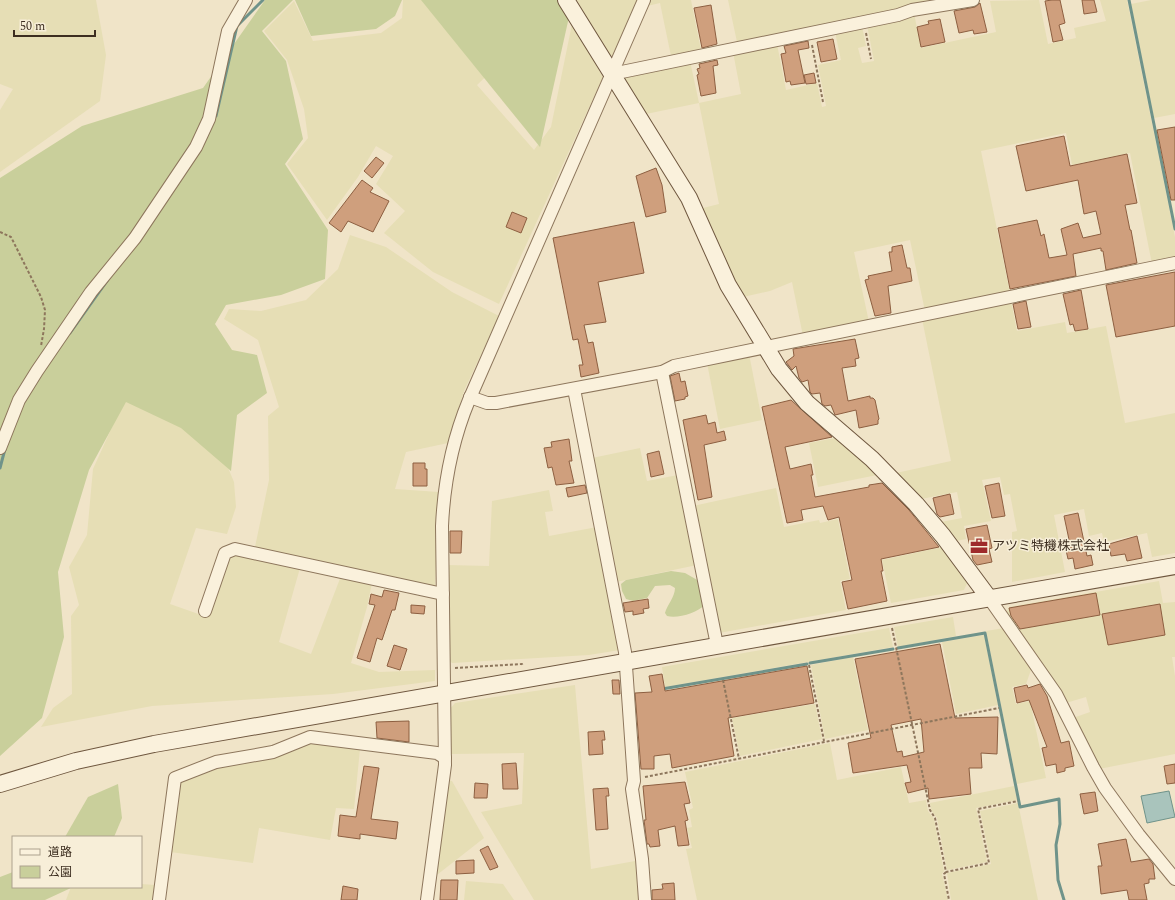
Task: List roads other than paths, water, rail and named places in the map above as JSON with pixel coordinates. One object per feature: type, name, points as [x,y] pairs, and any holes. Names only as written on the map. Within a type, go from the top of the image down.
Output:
[{"type":"street","points":[[0,448],[19,400],[43,363],[91,292],[135,238],[196,147],[209,119],[228,31],[246,0]]},
{"type":"street","points":[[566,0],[689,198],[728,284],[788,381],[807,403],[872,459],[916,504],[943,536],[1056,694],[1105,788],[1139,835],[1175,879]]},
{"type":"street","points":[[427,900],[444,779],[442,526],[444,489],[456,435],[470,396],[644,0]]},
{"type":"street","points":[[612,74],[898,15],[912,10],[973,0]]},
{"type":"street","points":[[470,396],[486,403],[496,403],[574,389],[662,372],[674,366],[1175,263]]},
{"type":"street","points":[[662,372],[717,645]]},
{"type":"street","points":[[574,389],[626,661],[634,778],[632,789],[642,858],[646,900]]},
{"type":"street","points":[[205,611],[225,553],[234,549],[443,594]]},
{"type":"street","points":[[0,784],[76,762],[154,744],[1175,566]]},
{"type":"street","points":[[159,900],[175,778],[216,762],[273,752],[310,737],[437,753],[445,758]]},
{"type":"water","points":[[1169,791],[1175,817],[1147,823],[1141,796]]},
{"type":"waterway","points":[[216,116],[237,26],[263,0]]},
{"type":"waterway","points":[[1129,0],[1175,229]]},
{"type":"waterway","points":[[70,333],[107,281]]},
{"type":"waterway","points":[[0,468],[5,449]]},
{"type":"waterway","points":[[898,648],[985,633],[1020,807],[1059,799],[1060,824],[1056,845],[1058,880],[1064,900]]},
{"type":"waterway","points":[[810,663],[893,649]]},
{"type":"waterway","points":[[662,689],[807,664]]},
{"type":"place","name":"アツミ特機株式会社","points":[[979,546]]}]
